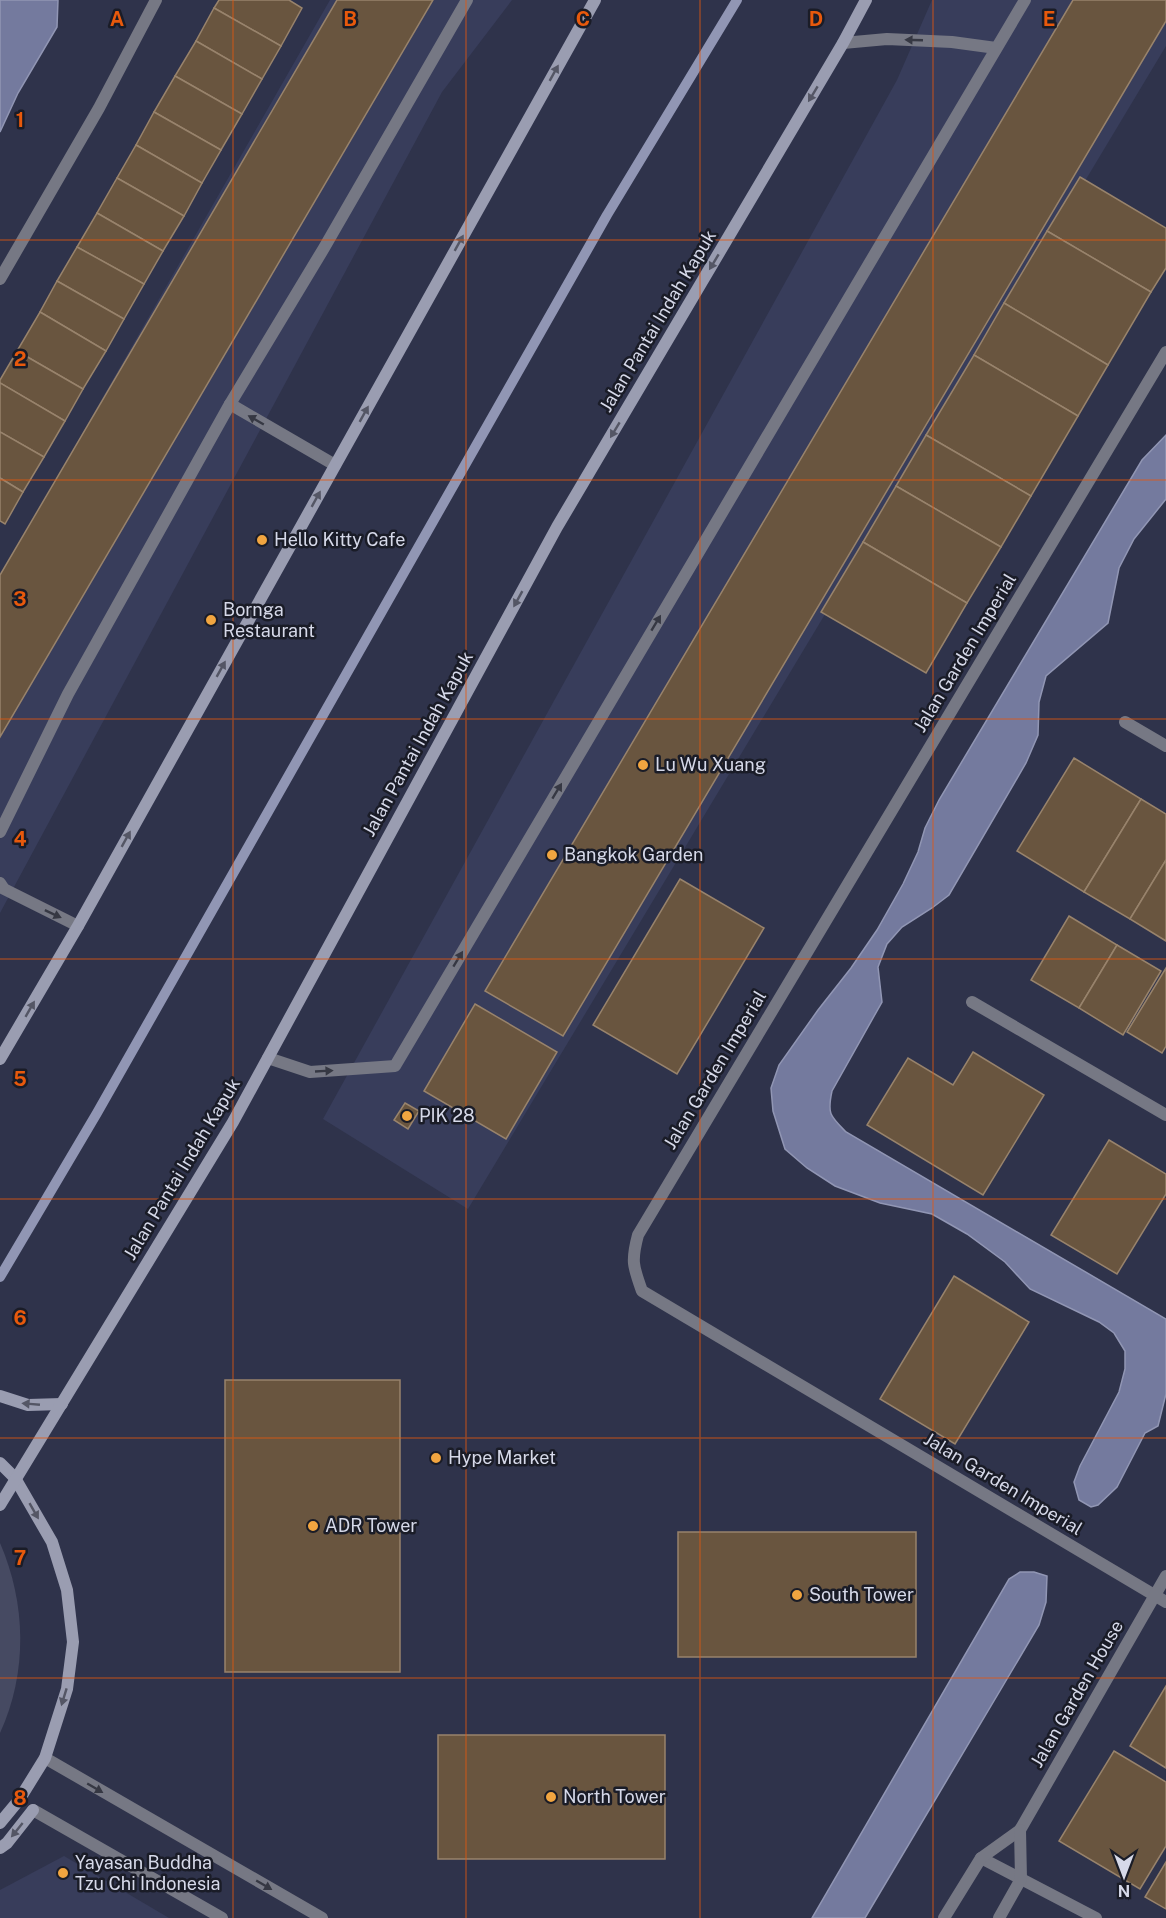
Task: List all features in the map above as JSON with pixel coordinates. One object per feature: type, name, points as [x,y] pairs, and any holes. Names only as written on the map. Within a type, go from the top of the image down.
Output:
[{"type":"main road","points":[[0,1059],[78,926],[595,0]]},
{"type":"main road","name":"Jalan Pantai Indah Kapuk","points":[[0,1505],[232,1122],[557,527],[843,43],[866,0]]},
{"type":"main road","points":[[0,1396],[28,1405],[62,1404]]},
{"type":"main road","points":[[0,1463],[15,1478],[52,1542],[67,1590],[73,1642],[67,1689],[45,1758],[19,1800],[0,1823]]},
{"type":"main road","points":[[0,1848],[7,1843],[33,1810]]},
{"type":"street","points":[[0,279],[99,108],[156,0]]},
{"type":"street","points":[[0,832],[69,694],[230,404],[330,238],[467,0]]},
{"type":"street","points":[[268,1058],[310,1072],[395,1066],[1025,0]]},
{"type":"street","points":[[843,43],[886,39],[952,42],[996,48]]},
{"type":"street","name":"Jalan Garden Imperial","points":[[1166,352],[638,1235],[633,1251],[633,1264],[642,1291],[1166,1602]]},
{"type":"street","points":[[230,404],[336,465]]},
{"type":"street","points":[[1125,722],[1166,746]]},
{"type":"street","points":[[0,883],[4,889],[78,926]]},
{"type":"street","points":[[972,1002],[1166,1115]]},
{"type":"street","name":"Jalan Garden House","points":[[944,1918],[981,1858],[1020,1830],[1166,1576]]},
{"type":"street","points":[[45,1758],[322,1918]]},
{"type":"street","points":[[33,1810],[222,1918]]},
{"type":"street","points":[[999,1918],[1021,1879],[1020,1830]]},
{"type":"street","points":[[981,1858],[1096,1918]]},
{"type":"shaded area","points":[[0,0],[58,0],[57,27],[18,93],[0,132]]},
{"type":"shaded area","points":[[330,0],[512,0],[442,92],[0,913],[0,577]]},
{"type":"shaded area","points":[[932,0],[1166,0],[1166,46],[468,1209],[323,1119],[897,80]]},
{"type":"shaded area","points":[[1166,435],[1166,499],[1134,539],[1119,568],[1108,623],[1046,676],[1039,702],[1038,735],[1026,763],[949,895],[902,927],[887,944],[878,967],[882,1002],[832,1091],[830,1105],[833,1118],[846,1132],[1166,1319],[1166,1394],[1158,1426],[1145,1433],[1117,1487],[1098,1505],[1091,1507],[1079,1500],[1074,1482],[1119,1392],[1125,1369],[1125,1351],[1114,1333],[1099,1322],[1030,1289],[1005,1262],[967,1234],[932,1214],[880,1203],[835,1186],[807,1168],[785,1149],[773,1111],[771,1088],[779,1065],[877,930],[903,884],[918,852],[925,828],[939,800],[1142,460]]},
{"type":"shaded area","points":[[0,1543],[15,1589],[20,1638],[15,1686],[0,1733]]},
{"type":"shaded area","points":[[1020,1572],[1034,1572],[1047,1576],[1046,1602],[1039,1625],[865,1918],[812,1918],[1009,1579]]},
{"type":"shaded area","name":"Yayasan Buddha Tzu Chi Indonesia","points":[[64,1856],[169,1918],[0,1918],[0,1890]]},
{"type":"building","points":[[219,0],[289,0],[302,8],[281,46],[214,8]]},
{"type":"building","points":[[337,0],[433,0],[0,737],[0,575]]},
{"type":"building","points":[[1073,0],[1166,0],[1166,21],[563,1036],[485,991]]},
{"type":"building","points":[[214,8],[281,46],[262,79],[196,41]]},
{"type":"building","points":[[196,41],[262,79],[242,114],[175,76]]},
{"type":"building","points":[[175,76],[242,114],[221,150],[154,112]]},
{"type":"building","points":[[154,112],[221,150],[202,183],[136,145]]},
{"type":"building","points":[[136,145],[202,183],[184,216],[117,178]]},
{"type":"building","points":[[1080,177],[1166,228],[1166,268],[1151,292],[1047,231]]},
{"type":"building","points":[[117,178],[184,216],[163,251],[97,213]]},
{"type":"building","points":[[97,213],[163,251],[144,284],[77,247]]},
{"type":"building","points":[[1047,231],[1151,292],[1108,365],[1004,303]]},
{"type":"building","points":[[77,247],[144,284],[124,319],[57,281]]},
{"type":"building","points":[[57,281],[124,319],[106,351],[40,312]]},
{"type":"building","points":[[1004,303],[1108,365],[1078,416],[974,355]]},
{"type":"building","points":[[40,312],[106,351],[83,389],[17,351]]},
{"type":"building","points":[[17,351],[83,389],[65,421],[0,383]]},
{"type":"building","points":[[974,355],[1078,416],[1031,496],[926,435]]},
{"type":"building","points":[[0,383],[65,421],[44,457],[0,432]]},
{"type":"building","points":[[0,432],[44,457],[23,492],[0,478]]},
{"type":"building","points":[[926,435],[1031,496],[1001,547],[896,486]]},
{"type":"building","points":[[0,478],[23,492],[5,524],[0,521]]},
{"type":"building","points":[[896,486],[1001,547],[967,603],[863,542]]},
{"type":"building","points":[[863,542],[967,603],[926,673],[821,612]]},
{"type":"building","points":[[1074,758],[1141,799],[1084,892],[1017,851]]},
{"type":"building","points":[[1141,799],[1166,814],[1166,860],[1130,919],[1084,892]]},
{"type":"building","points":[[1166,860],[1166,941],[1130,919]]},
{"type":"building","points":[[680,879],[764,928],[677,1074],[593,1025]]},
{"type":"building","points":[[1069,916],[1117,945],[1079,1008],[1031,980]]},
{"type":"building","points":[[1117,945],[1161,971],[1123,1035],[1079,1008]]},
{"type":"building","points":[[1166,968],[1166,1046],[1162,1053],[1127,1032]]},
{"type":"building","points":[[475,1004],[557,1052],[506,1139],[424,1091]]},
{"type":"building","points":[[973,1052],[1044,1095],[983,1195],[867,1125],[908,1058],[953,1085]]},
{"type":"building","name":"PIK 28","points":[[405,1103],[419,1111],[408,1129],[394,1120]]},
{"type":"building","points":[[1109,1140],[1166,1174],[1166,1194],[1117,1274],[1051,1235]]},
{"type":"building","points":[[954,1276],[1029,1322],[955,1444],[880,1399]]},
{"type":"building","name":"ADR Tower","points":[[225,1380],[400,1380],[400,1672],[225,1672]]},
{"type":"building","name":"South Tower","points":[[678,1532],[916,1532],[916,1657],[678,1657]]},
{"type":"building","points":[[1166,1686],[1166,1768],[1130,1746]]},
{"type":"building","name":"North Tower","points":[[438,1735],[665,1735],[665,1859],[438,1859]]},
{"type":"building","points":[[1114,1751],[1166,1782],[1166,1846],[1140,1889],[1059,1841]]},
{"type":"building","points":[[1166,1862],[1166,1909],[1145,1897]]},
{"type":"waterway","points":[[0,1277],[97,1113],[607,215],[737,0]]},
{"type":"place","name":"Hello Kitty Cafe","points":[[262,540]]},
{"type":"place","name":"Bornga Restaurant","points":[[211,620]]},
{"type":"place","name":"Lu Wu Xuang","points":[[643,765]]},
{"type":"place","name":"Bangkok Garden","points":[[552,855]]},
{"type":"place","name":"PIK 28","points":[[407,1116]]},
{"type":"place","name":"Hype Market","points":[[436,1458]]},
{"type":"place","name":"ADR Tower","points":[[313,1526]]},
{"type":"place","name":"South Tower","points":[[797,1595]]},
{"type":"place","name":"North Tower","points":[[551,1797]]},
{"type":"place","name":"Yayasan Buddha Tzu Chi Indonesia","points":[[63,1873]]}]
